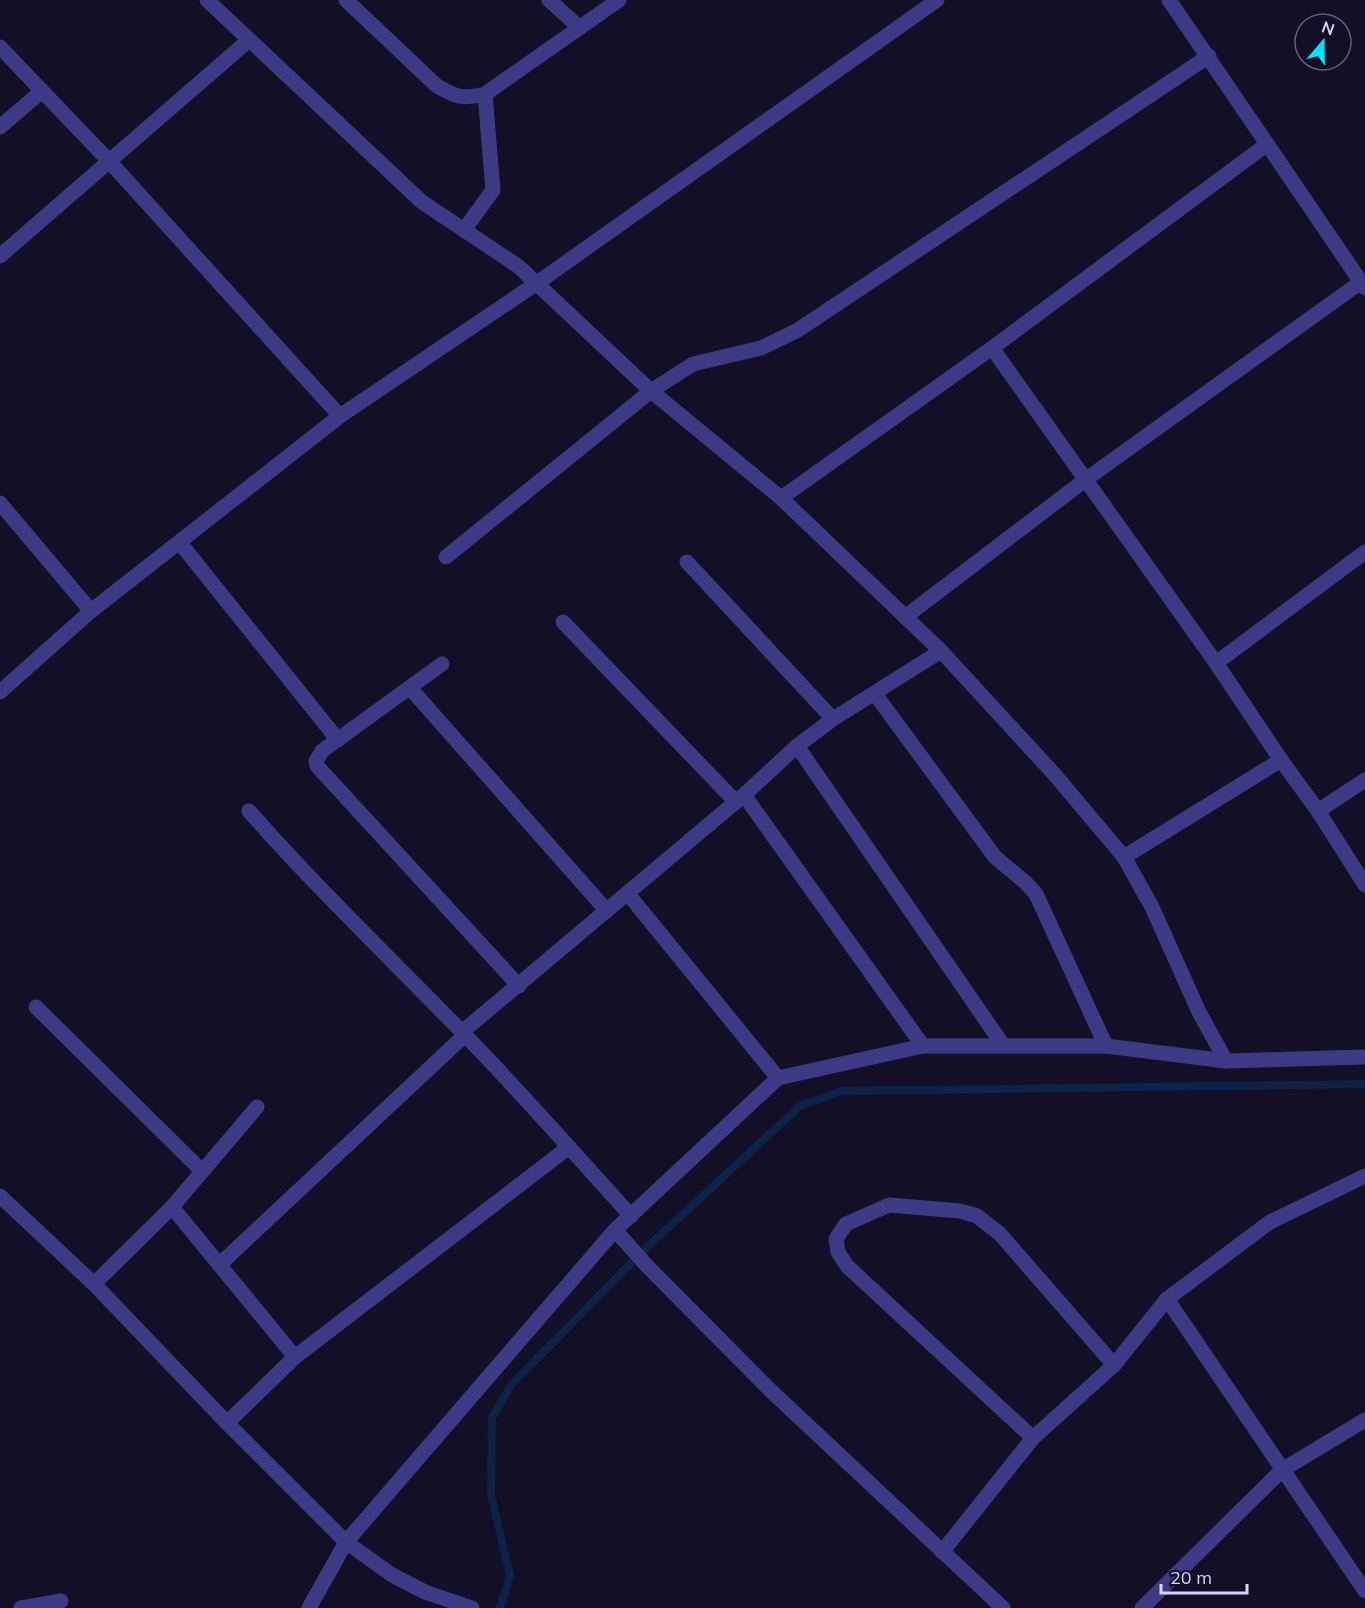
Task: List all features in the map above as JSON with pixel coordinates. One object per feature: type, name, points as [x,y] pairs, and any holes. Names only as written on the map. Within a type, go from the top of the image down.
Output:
[{"type":"street","points":[[207,0],[422,202],[518,266],[651,391],[781,498],[941,651],[1055,775],[1124,857],[1152,906],[1199,1012],[1226,1061]]},
{"type":"street","points":[[346,0],[437,86],[451,94],[465,98],[485,94],[619,0]]},
{"type":"street","points":[[549,0],[580,28]]},
{"type":"street","points":[[0,692],[91,612],[340,416],[537,283],[937,0]]},
{"type":"street","points":[[905,617],[1085,480],[1363,285],[1266,146],[1171,1]]},
{"type":"street","points":[[0,256],[249,40]]},
{"type":"street","points":[[0,47],[109,161],[340,416]]},
{"type":"street","points":[[446,557],[651,391],[693,364],[761,348],[798,330],[1209,56]]},
{"type":"street","points":[[0,127],[42,91]]},
{"type":"street","points":[[464,230],[493,190],[485,94]]},
{"type":"street","points":[[781,498],[992,348],[1266,146]]},
{"type":"street","points":[[992,348],[1216,663],[1318,811],[1365,885]]},
{"type":"street","points":[[0,503],[91,612]]},
{"type":"street","points":[[180,543],[338,740]]},
{"type":"street","points":[[1216,663],[1365,552]]},
{"type":"street","points":[[687,562],[833,719]]},
{"type":"street","points":[[563,621],[740,798],[923,1046]]},
{"type":"street","points":[[219,1265],[464,1033],[740,798],[797,746],[833,719],[941,651]]},
{"type":"street","points":[[442,664],[322,750],[316,761],[317,766],[519,986]]},
{"type":"street","points":[[410,688],[607,911]]},
{"type":"street","points":[[875,694],[995,857],[1036,894],[1106,1046]]},
{"type":"street","points":[[797,746],[1003,1046]]},
{"type":"street","points":[[1124,857],[1281,760]]},
{"type":"street","points":[[1318,811],[1365,780]]},
{"type":"street","points":[[249,811],[464,1033],[631,1216]]},
{"type":"street","points":[[628,894],[778,1078]]},
{"type":"street","points":[[36,1007],[202,1171]]},
{"type":"street","points":[[309,1608],[346,1542],[615,1230],[778,1078],[923,1046],[1106,1046],[1226,1061],[1365,1057]]},
{"type":"street","points":[[94,1284],[172,1207],[257,1107]]},
{"type":"street","points":[[227,1423],[295,1357],[569,1147]]},
{"type":"street","points":[[942,1552],[1033,1438],[1114,1365],[1167,1299],[1270,1222],[1363,1181]]},
{"type":"street","points":[[0,1196],[94,1284],[227,1423],[346,1542],[392,1575],[425,1592],[472,1608]]},
{"type":"street","points":[[1033,1438],[848,1266],[838,1252],[836,1239],[846,1224],[889,1205],[960,1211],[977,1216],[1000,1234],[1114,1365]]},
{"type":"street","points":[[172,1207],[295,1357]]},
{"type":"street","points":[[615,1230],[648,1267],[771,1390],[1003,1608]]},
{"type":"street","points":[[1167,1299],[1365,1591]]},
{"type":"street","points":[[1142,1608],[1282,1470],[1365,1420]]},
{"type":"street","points":[[21,1608],[61,1601]]},
{"type":"waterway","points":[[500,1608],[510,1575],[491,1495],[492,1418],[511,1385],[643,1251],[800,1106],[842,1091],[1365,1084]]}]
